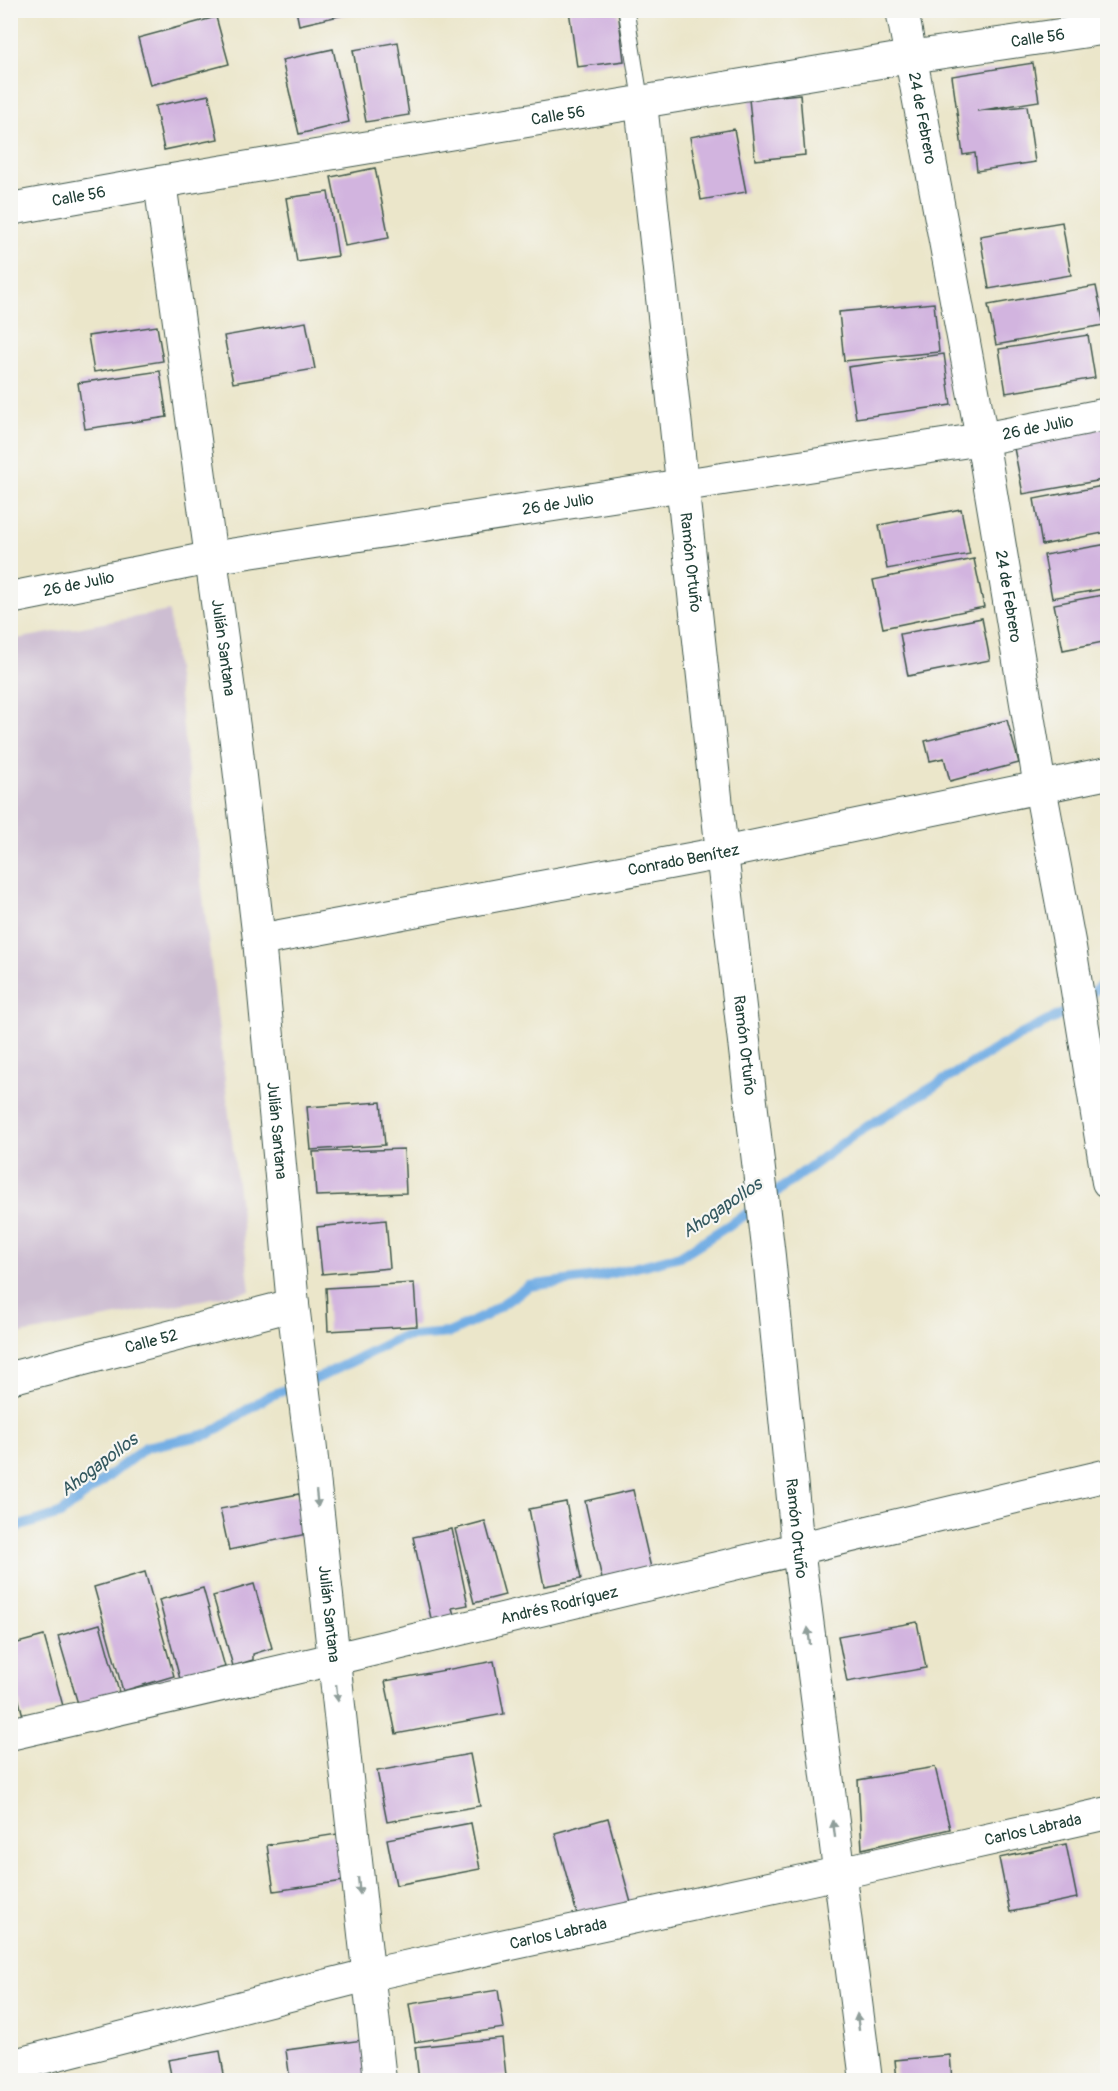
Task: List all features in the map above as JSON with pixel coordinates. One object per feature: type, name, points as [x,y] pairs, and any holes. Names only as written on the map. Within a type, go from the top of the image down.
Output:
[{"type":"street","name":"24 de Febrero","points":[[902,10],[982,439],[1040,788],[1103,1137],[1107,1182]]},
{"type":"street","name":"Calle 56","points":[[10,209],[910,57],[1107,28]]},
{"type":"street","name":"Ramón Ortuño","points":[[641,103],[722,853],[769,1256],[798,1549],[866,2080]]},
{"type":"street","name":"Julián Santana","points":[[160,182],[236,742],[259,940],[293,1305],[380,2080]]},
{"type":"street","name":"26 de Julio","points":[[10,598],[210,558],[982,439],[1107,414]]},
{"type":"street","name":"Conrado Benítez","points":[[259,940],[722,853],[1107,773]]},
{"type":"street","name":"Calle 52","points":[[10,1378],[293,1305]]},
{"type":"street","name":"Andrés Rodríguez","points":[[10,1734],[1107,1475]]},
{"type":"street","name":"Carlos Labrada","points":[[10,2066],[368,1975],[839,1874],[1107,1813]]},
{"type":"lane","name":"Ramón Ortuño","points":[[626,10],[641,103]]},
{"type":"shaded area","points":[[169,611],[250,1291],[11,1336],[11,640]]},
{"type":"building","points":[[296,10],[348,10],[348,14],[299,25]]},
{"type":"building","points":[[569,10],[618,10],[624,61],[577,67]]},
{"type":"building","points":[[216,17],[229,64],[150,85],[138,38]]},
{"type":"building","points":[[398,42],[409,115],[366,122],[353,50]]},
{"type":"building","points":[[333,49],[349,122],[299,134],[282,60]]},
{"type":"building","points":[[1033,63],[1039,101],[977,111],[1027,106],[1035,162],[977,171],[975,153],[963,155],[952,76]]},
{"type":"building","points":[[800,94],[805,155],[755,160],[749,99]]},
{"type":"building","points":[[209,95],[218,139],[164,150],[155,106]]},
{"type":"building","points":[[734,129],[746,192],[701,200],[690,137]]},
{"type":"building","points":[[375,168],[389,238],[345,246],[331,177]]},
{"type":"building","points":[[328,192],[338,256],[297,262],[286,198]]},
{"type":"building","points":[[1062,222],[1071,275],[989,289],[980,236]]},
{"type":"building","points":[[1096,286],[1104,325],[996,345],[988,305]]},
{"type":"building","points":[[934,303],[939,352],[844,361],[839,312]]},
{"type":"building","points":[[306,322],[315,369],[233,383],[224,336]]},
{"type":"building","points":[[157,326],[163,361],[94,372],[88,336]]},
{"type":"building","points":[[1088,335],[1095,378],[1006,393],[999,349]]},
{"type":"building","points":[[944,354],[951,405],[856,418],[848,367]]},
{"type":"building","points":[[160,371],[167,417],[85,429],[78,383]]},
{"type":"building","points":[[1108,427],[1108,479],[1023,494],[1013,443]]},
{"type":"building","points":[[1108,485],[1108,532],[1042,545],[1034,499]]},
{"type":"building","points":[[961,509],[970,554],[887,569],[879,525]]},
{"type":"building","points":[[1108,544],[1108,588],[1052,598],[1044,555]]},
{"type":"building","points":[[974,559],[984,607],[883,628],[873,580]]},
{"type":"building","points":[[1108,594],[1108,641],[1063,650],[1054,604]]},
{"type":"building","points":[[982,618],[990,660],[908,676],[900,634]]},
{"type":"building","points":[[1007,720],[1019,763],[950,781],[944,758],[930,761],[925,741]]},
{"type":"building","points":[[381,1102],[385,1145],[311,1150],[307,1107]]},
{"type":"building","points":[[404,1149],[406,1193],[316,1196],[313,1152]]},
{"type":"building","points":[[386,1220],[390,1268],[322,1274],[317,1227]]},
{"type":"building","points":[[414,1283],[417,1326],[328,1331],[326,1288]]},
{"type":"building","points":[[633,1490],[651,1568],[602,1579],[585,1501]]},
{"type":"building","points":[[299,1494],[307,1534],[229,1550],[220,1509]]},
{"type":"building","points":[[566,1502],[581,1579],[544,1586],[529,1509]]},
{"type":"building","points":[[485,1521],[505,1595],[474,1603],[455,1529]]},
{"type":"building","points":[[452,1529],[468,1605],[452,1608],[455,1618],[432,1623],[413,1537]]},
{"type":"building","points":[[145,1572],[174,1676],[123,1691],[94,1587]]},
{"type":"building","points":[[254,1584],[272,1648],[253,1654],[253,1660],[233,1666],[213,1596]]},
{"type":"building","points":[[203,1588],[225,1667],[180,1679],[159,1600]]},
{"type":"building","points":[[917,1622],[926,1668],[847,1682],[838,1636]]},
{"type":"building","points":[[100,1624],[119,1692],[78,1704],[58,1636]]},
{"type":"building","points":[[44,1636],[63,1706],[23,1716],[10,1666],[10,1645]]},
{"type":"building","points":[[494,1661],[504,1714],[396,1734],[385,1681]]},
{"type":"building","points":[[10,1698],[16,1715],[10,1717]]},
{"type":"building","points":[[470,1754],[480,1806],[387,1822],[377,1771]]},
{"type":"building","points":[[935,1767],[950,1829],[862,1849],[858,1780]]},
{"type":"building","points":[[608,1818],[631,1903],[578,1918],[555,1833]]},
{"type":"building","points":[[471,1823],[480,1869],[396,1885],[387,1839]]},
{"type":"building","points":[[337,1834],[344,1881],[274,1891],[267,1845]]},
{"type":"building","points":[[1066,1844],[1077,1898],[1010,1912],[999,1858]]},
{"type":"building","points":[[498,1990],[504,2028],[415,2042],[409,2004]]},
{"type":"building","points":[[502,2038],[506,2076],[464,2080],[419,2080],[415,2047]]},
{"type":"building","points":[[363,2040],[368,2080],[290,2080],[286,2050]]},
{"type":"building","points":[[220,2051],[225,2080],[172,2080],[168,2060]]},
{"type":"building","points":[[950,2055],[952,2080],[897,2080],[895,2060]]},
{"type":"waterway","name":"Ahogapollos","points":[[10,1529],[60,1514],[146,1447],[209,1434],[269,1396],[320,1377],[401,1337],[449,1333],[485,1316],[529,1286],[597,1277],[680,1256],[745,1215],[855,1134],[1011,1040],[1068,1011],[1108,980]]}]
